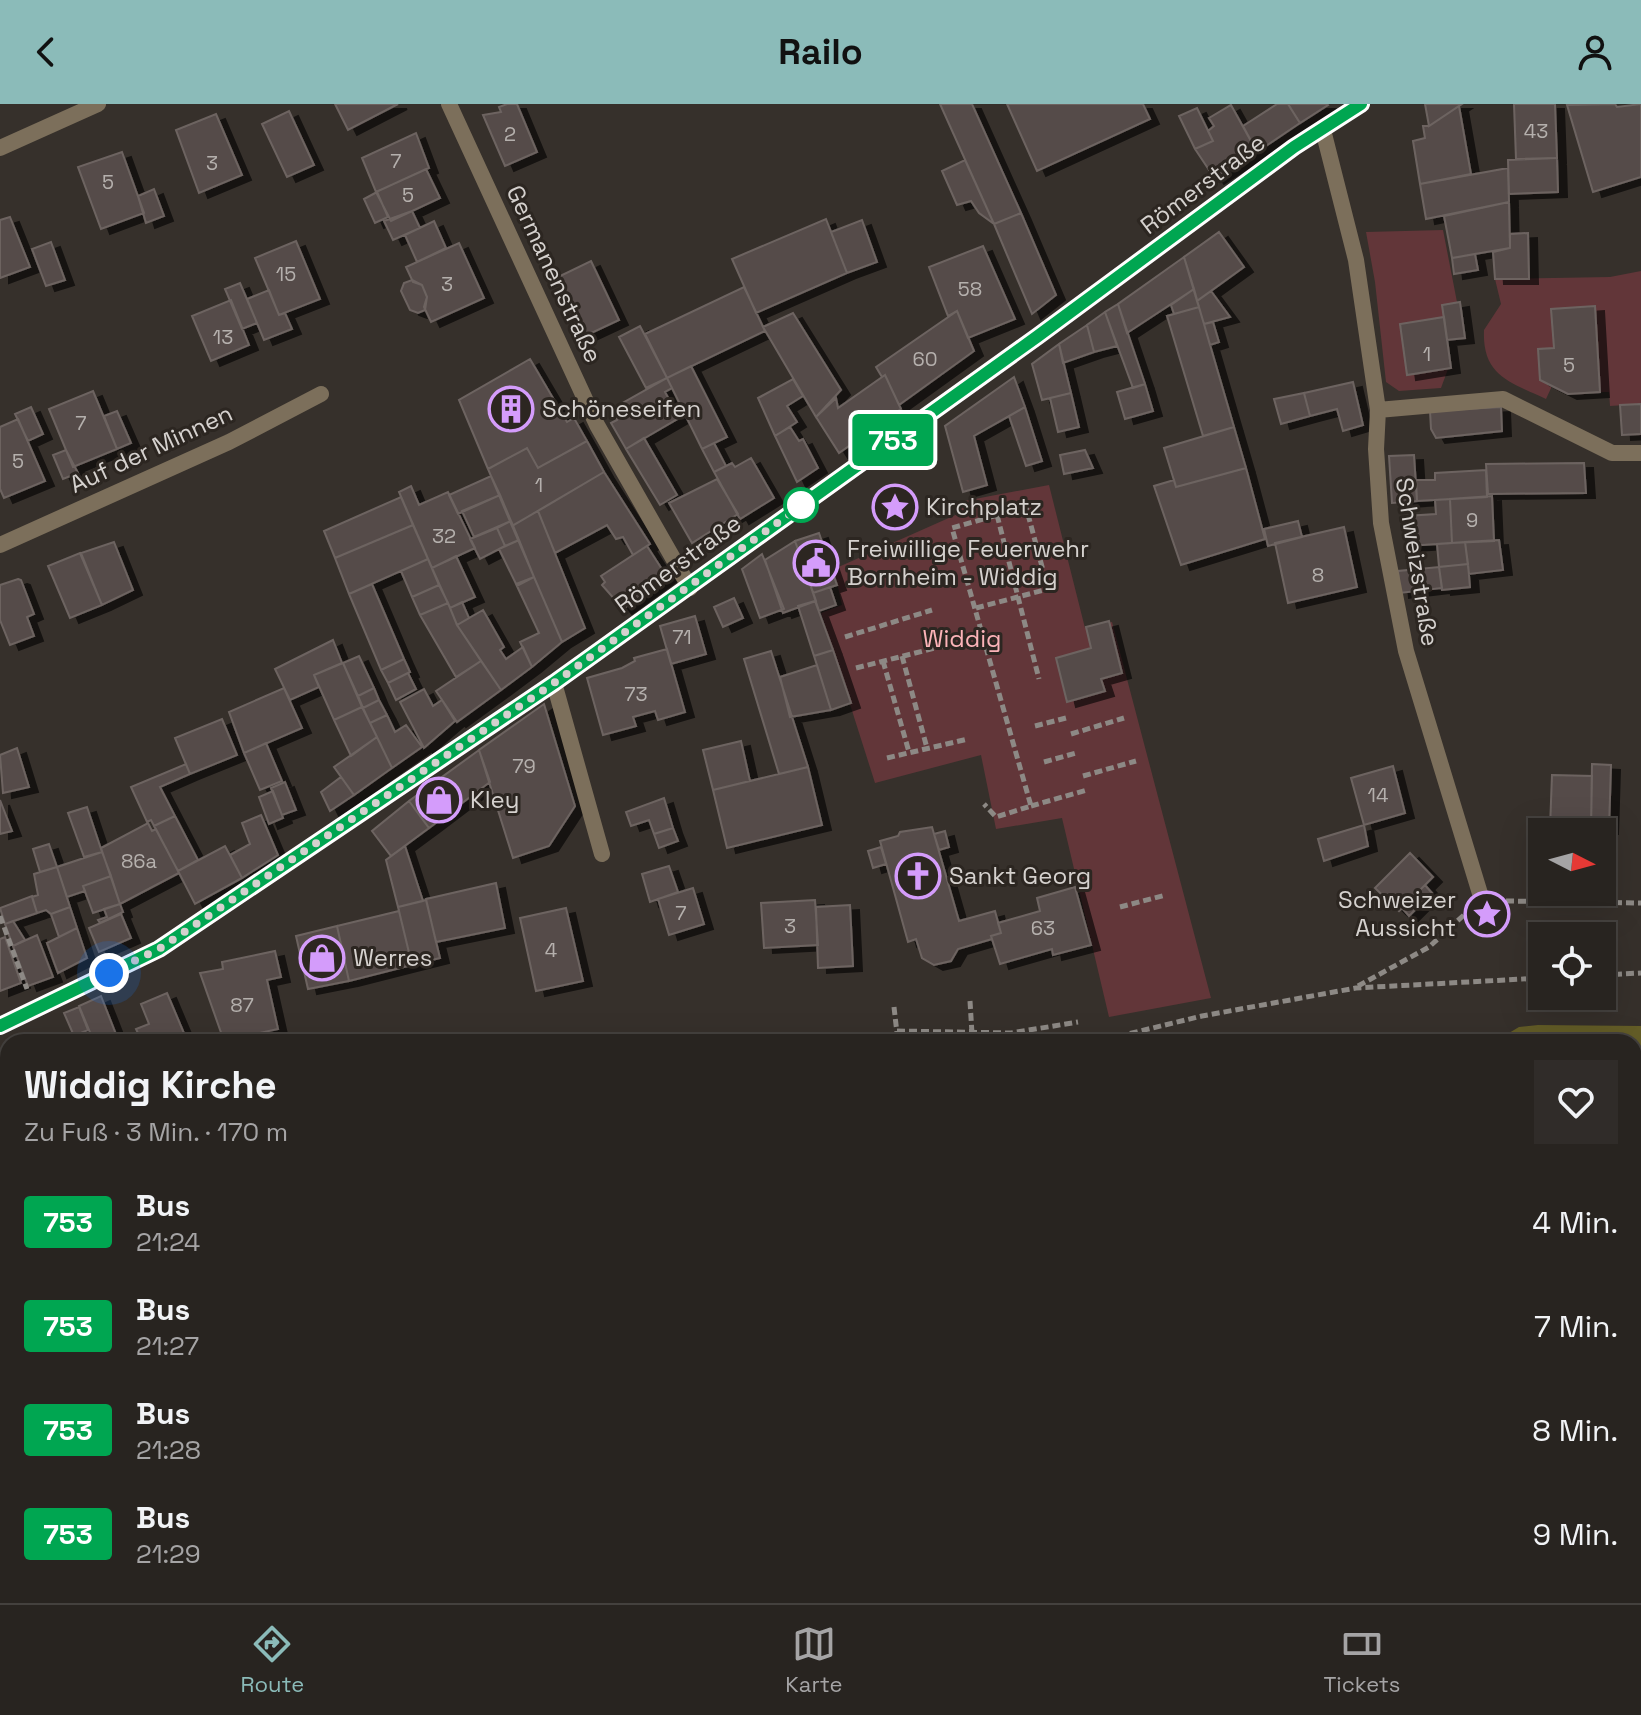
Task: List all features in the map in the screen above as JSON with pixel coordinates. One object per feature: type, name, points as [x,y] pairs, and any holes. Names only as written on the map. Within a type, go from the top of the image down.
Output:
[{"type":"street","points":[[0,148],[98,104]]},
{"type":"street","name":"Germanenstraße","points":[[449,104],[597,425],[690,588]]},
{"type":"street","name":"Römerstraße","points":[[0,1026],[159,949],[554,683],[690,588],[1294,147],[1361,104]]},
{"type":"street","name":"Schweizstraße","points":[[1323,130],[1356,260],[1378,410],[1376,449],[1381,523],[1406,651],[1482,900]]},
{"type":"street","name":"Auf der Minnen","points":[[0,545],[229,442],[321,394]]},
{"type":"street","points":[[1378,410],[1503,399],[1612,453],[1641,453]]},
{"type":"street","points":[[554,683],[602,854]]},
{"type":"path","points":[[976,608],[1048,589],[1026,507],[952,528],[1031,806]]},
{"type":"path","points":[[997,515],[1039,679]]},
{"type":"path","points":[[845,637],[932,610]]},
{"type":"path","points":[[856,668],[943,646]]},
{"type":"path","points":[[902,656],[927,748]]},
{"type":"path","points":[[883,661],[909,752]]},
{"type":"path","points":[[1035,726],[1066,718]]},
{"type":"path","points":[[1071,734],[1124,718]]},
{"type":"path","points":[[887,758],[968,739]]},
{"type":"path","points":[[1044,762],[1076,753]]},
{"type":"path","points":[[1083,776],[1136,761]]},
{"type":"path","points":[[984,804],[996,817],[1087,790]]},
{"type":"path","points":[[1120,907],[1166,895]]},
{"type":"path","points":[[1356,988],[1429,947],[1482,900],[1641,903]]},
{"type":"path","points":[[0,916],[34,1009]]},
{"type":"path","points":[[1616,974],[1641,973]]},
{"type":"path","points":[[1128,1034],[1202,1016],[1356,988],[1528,979]]},
{"type":"path","points":[[970,1001],[972,1034]]},
{"type":"path","points":[[894,1007],[897,1034]]},
{"type":"path","points":[[897,1031],[1011,1033],[1078,1022]]},
{"type":"green space","points":[[1443,230],[1457,302],[1442,305],[1444,317],[1400,324],[1407,374],[1448,369],[1441,388],[1399,391],[1386,382],[1366,232]]},
{"type":"green space","points":[[1641,271],[1641,404],[1610,406],[1609,392],[1600,392],[1594,306],[1551,309],[1554,348],[1538,350],[1540,380],[1552,386],[1546,399],[1510,382],[1493,368],[1488,358],[1484,330],[1501,304],[1495,279],[1610,277]]},
{"type":"green space","name":"Widdig","points":[[1049,485],[1085,628],[1112,622],[1211,998],[1109,1017],[1062,818],[996,829],[981,755],[875,783],[821,613],[842,605],[834,569],[960,513],[959,502]]},
{"type":"shaded area","points":[[1641,1026],[1641,1034],[1507,1034],[1519,1027]]},
{"type":"building","points":[[335,104],[398,104],[348,130]]},
{"type":"building","points":[[517,104],[537,152],[505,166],[483,115],[501,112],[499,107]]},
{"type":"building","points":[[940,104],[972,104],[1021,213],[994,224]]},
{"type":"building","points":[[1007,104],[1143,104],[1150,119],[1037,171]]},
{"type":"building","points":[[1277,104],[1288,104],[1300,123],[1257,152],[1243,126]]},
{"type":"building","points":[[1288,104],[1327,104],[1328,105],[1300,123]]},
{"type":"building","points":[[1425,104],[1462,104],[1429,126]]},
{"type":"building","points":[[1514,104],[1555,104],[1557,158],[1516,159]]},
{"type":"building","points":[[1615,104],[1617,107],[1641,104],[1641,177],[1593,192],[1567,105]]},
{"type":"building","points":[[1231,105],[1257,152],[1215,179],[1195,149],[1213,141],[1208,131],[1214,126],[1209,118]]},
{"type":"building","points":[[1459,106],[1471,174],[1420,184],[1413,141],[1425,138],[1423,126],[1429,126]]},
{"type":"building","points":[[1197,108],[1213,141],[1195,149],[1179,116]]},
{"type":"building","points":[[289,111],[314,165],[287,177],[262,124]]},
{"type":"building","points":[[216,114],[242,175],[199,193],[176,130]]},
{"type":"building","points":[[416,133],[429,168],[376,192],[362,158]]},
{"type":"building","points":[[122,152],[144,213],[101,229],[78,167]]},
{"type":"building","points":[[1557,158],[1558,192],[1509,194],[1508,160]]},
{"type":"building","points":[[965,160],[994,224],[979,213],[971,201],[957,205],[942,171]]},
{"type":"building","points":[[1508,168],[1509,202],[1426,219],[1420,184]]},
{"type":"building","points":[[426,169],[440,198],[391,221],[376,192]]},
{"type":"building","points":[[154,189],[164,216],[146,223],[138,196]]},
{"type":"building","points":[[377,192],[388,217],[375,223],[364,199]]},
{"type":"building","points":[[1509,202],[1510,248],[1452,258],[1444,216]]},
{"type":"building","points":[[412,211],[420,228],[393,240],[384,221]]},
{"type":"building","points":[[1021,213],[1056,295],[1032,314],[994,224]]},
{"type":"building","points":[[10,217],[30,267],[0,278],[0,220]]},
{"type":"building","points":[[826,219],[847,273],[756,313],[732,259]]},
{"type":"building","points":[[862,220],[877,262],[847,273],[831,232]]},
{"type":"building","points":[[434,221],[446,248],[417,262],[405,235]]},
{"type":"building","points":[[1219,232],[1244,267],[1197,301],[1184,257]]},
{"type":"building","points":[[1528,233],[1529,279],[1495,279],[1493,252],[1510,248],[1510,234]]},
{"type":"building","points":[[296,241],[320,299],[279,315],[255,258]]},
{"type":"building","points":[[51,242],[65,280],[46,286],[32,249]]},
{"type":"building","points":[[459,243],[484,298],[431,322],[424,307],[427,297],[422,285],[413,282],[406,267]]},
{"type":"building","points":[[983,246],[1015,319],[968,338],[957,311],[948,316],[929,267]]},
{"type":"building","points":[[1475,254],[1478,270],[1454,274],[1452,258]]},
{"type":"building","points":[[1184,257],[1194,289],[1127,333],[1118,304]]},
{"type":"building","points":[[591,261],[619,320],[585,336],[556,278]]},
{"type":"building","points":[[412,280],[422,285],[427,297],[425,310],[418,313],[410,310],[401,291],[404,283]]},
{"type":"building","points":[[240,283],[257,323],[242,329],[225,289]]},
{"type":"building","points":[[744,287],[765,331],[667,378],[645,334]]},
{"type":"building","points":[[1194,289],[1199,307],[1174,314],[1171,305]]},
{"type":"building","points":[[269,290],[279,315],[285,313],[292,329],[264,340],[247,299]]},
{"type":"building","points":[[1211,291],[1230,317],[1204,324],[1197,301]]},
{"type":"building","points":[[231,300],[249,345],[211,361],[192,316]]},
{"type":"building","points":[[1460,302],[1465,338],[1447,340],[1442,305]]},
{"type":"building","points":[[1118,304],[1145,384],[1133,388],[1105,312]]},
{"type":"building","points":[[1595,306],[1600,392],[1568,394],[1540,380],[1538,349],[1554,348],[1551,309]]},
{"type":"building","points":[[1199,307],[1234,427],[1203,436],[1167,316]]},
{"type":"building","points":[[957,311],[974,351],[899,405],[885,375],[882,377],[876,367]]},
{"type":"building","points":[[1105,312],[1117,346],[1094,352],[1087,325]]},
{"type":"building","points":[[793,313],[841,390],[816,417],[763,327]]},
{"type":"building","points":[[1444,317],[1451,368],[1407,375],[1400,324]]},
{"type":"building","points":[[1213,322],[1219,342],[1210,345],[1204,324]]},
{"type":"building","points":[[1087,325],[1094,352],[1063,363],[1059,344]]},
{"type":"building","points":[[640,326],[667,378],[646,388],[619,337]]},
{"type":"building","points":[[1059,344],[1071,393],[1042,400],[1032,364]]},
{"type":"building","name":"Schöneseifen","points":[[530,359],[567,422],[574,418],[587,441],[538,468],[527,448],[488,469],[459,400]]},
{"type":"building","points":[[691,366],[727,437],[702,449],[667,378]]},
{"type":"building","points":[[885,375],[901,409],[839,453],[816,417],[836,398],[838,408]]},
{"type":"building","points":[[1014,377],[1025,407],[974,436],[987,485],[963,492],[945,426]]},
{"type":"building","points":[[667,378],[672,388],[665,392],[679,418],[626,449],[611,423],[617,420],[612,409]]},
{"type":"building","points":[[793,379],[803,396],[787,406],[797,422],[775,436],[758,398]]},
{"type":"building","points":[[1353,382],[1363,425],[1343,431],[1337,409],[1310,416],[1304,393]]},
{"type":"building","points":[[1145,384],[1153,411],[1125,419],[1117,392]]},
{"type":"building","points":[[93,391],[117,449],[73,467],[49,409]]},
{"type":"building","points":[[1071,393],[1079,427],[1058,432],[1050,398]]},
{"type":"building","points":[[1304,393],[1310,416],[1281,424],[1274,399]]},
{"type":"building","points":[[1641,404],[1641,434],[1622,435],[1620,405]]},
{"type":"building","points":[[31,407],[43,434],[28,441],[15,414]]},
{"type":"building","points":[[1025,407],[1042,461],[1026,466],[1009,416]]},
{"type":"building","points":[[1501,407],[1502,431],[1436,438],[1431,429],[1430,411]]},
{"type":"building","points":[[117,411],[131,443],[117,449],[104,416]]},
{"type":"building","points":[[18,419],[45,481],[4,498],[0,489],[0,427]]},
{"type":"building","points":[[790,427],[799,441],[803,439],[818,468],[797,482],[775,436]]},
{"type":"building","points":[[1234,427],[1246,468],[1176,487],[1164,448]]},
{"type":"building","points":[[644,438],[677,495],[660,505],[626,449]]},
{"type":"building","points":[[587,441],[604,472],[512,526],[488,469],[527,448],[538,468]]},
{"type":"building","points":[[714,443],[726,466],[714,472],[702,449]]},
{"type":"building","points":[[66,450],[78,473],[63,479],[53,455]]},
{"type":"building","points":[[1085,450],[1093,468],[1064,474],[1060,455]]},
{"type":"building","points":[[1414,455],[1417,501],[1392,503],[1389,456]]},
{"type":"building","points":[[751,458],[774,498],[740,519],[714,472],[732,463],[735,467]]},
{"type":"building","points":[[1584,463],[1586,493],[1488,494],[1486,464]]},
{"type":"building","points":[[1246,468],[1265,539],[1181,565],[1154,486],[1174,480],[1176,487]]},
{"type":"building","points":[[1486,470],[1487,497],[1417,501],[1416,480],[1435,480],[1435,473]]},
{"type":"building","points":[[604,472],[650,544],[633,555],[623,537],[616,539],[607,525],[555,553],[538,511]]},
{"type":"building","points":[[491,476],[500,495],[458,514],[449,495]]},
{"type":"building","points":[[717,479],[738,514],[692,543],[669,503]]},
{"type":"building","points":[[411,486],[419,505],[448,492],[475,548],[432,568],[399,492]]},
{"type":"building","points":[[500,495],[511,521],[474,537],[462,511]]},
{"type":"building","points":[[1492,496],[1494,541],[1452,543],[1450,499]]},
{"type":"building","points":[[401,497],[413,525],[335,558],[324,531]]},
{"type":"building","points":[[1450,499],[1452,543],[1408,546],[1406,516],[1436,514],[1435,500]]},
{"type":"building","points":[[538,511],[585,628],[562,642],[512,526]]},
{"type":"building","points":[[511,521],[519,540],[505,546],[497,528]]},
{"type":"building","points":[[1298,521],[1302,537],[1268,546],[1264,529]]},
{"type":"building","points":[[413,525],[428,559],[349,594],[335,558]]},
{"type":"building","points":[[1344,527],[1357,587],[1288,603],[1275,543]]},
{"type":"building","points":[[497,528],[505,546],[480,559],[470,539]]},
{"type":"building","name":"Freiwillige Feuerwehr Bornheim - Widdig","points":[[819,533],[837,585],[813,593],[795,541]]},
{"type":"building","points":[[519,540],[534,577],[517,586],[499,549]]},
{"type":"building","points":[[1499,540],[1503,570],[1469,574],[1465,542]]},
{"type":"building","points":[[795,541],[816,601],[783,613],[765,560]]},
{"type":"building","points":[[114,542],[133,590],[102,605],[81,553]]},
{"type":"building","points":[[1465,542],[1468,564],[1439,567],[1437,544]]},
{"type":"building","points":[[647,546],[667,577],[623,609],[602,585],[605,582],[601,576]]},
{"type":"building","points":[[80,553],[102,605],[70,618],[48,566]]},
{"type":"building","points":[[762,554],[784,609],[760,618],[742,569]]},
{"type":"building","points":[[456,556],[475,597],[450,608],[432,568]]},
{"type":"building","points":[[428,559],[439,585],[412,597],[401,571]]},
{"type":"building","points":[[1468,564],[1470,587],[1442,590],[1439,567]]},
{"type":"building","points":[[1439,567],[1442,588],[1400,593],[1398,571]]},
{"type":"building","points":[[534,577],[562,642],[532,667],[520,642],[539,633],[516,584]]},
{"type":"building","points":[[18,579],[34,614],[27,617],[34,636],[10,645],[0,620],[0,585]]},
{"type":"building","points":[[372,584],[404,659],[381,670],[349,594]]},
{"type":"building","points":[[439,585],[448,603],[420,615],[412,597]]},
{"type":"building","points":[[830,587],[836,605],[819,611],[813,593]]},
{"type":"building","points":[[734,598],[743,618],[723,627],[714,607]]},
{"type":"building","points":[[815,601],[833,650],[814,656],[798,606]]},
{"type":"building","points":[[462,602],[469,618],[457,625],[450,608]]},
{"type":"building","points":[[448,603],[457,625],[481,661],[456,677],[420,615]]},
{"type":"building","points":[[483,610],[504,647],[500,650],[506,659],[523,647],[532,667],[501,690],[457,625]]},
{"type":"building","points":[[695,616],[706,654],[671,664],[660,626]]},
{"type":"building","points":[[1109,621],[1122,673],[1101,679],[1105,691],[1067,702],[1056,658],[1091,648],[1086,627]]},
{"type":"building","points":[[333,640],[342,663],[314,675],[319,687],[290,700],[275,669]]},
{"type":"building","points":[[667,649],[685,712],[658,720],[655,711],[633,717],[636,726],[603,735],[587,678],[622,668],[635,661],[634,658]]},
{"type":"building","points":[[833,650],[851,703],[831,710],[814,656]]},
{"type":"building","points":[[771,651],[808,767],[779,774],[744,659]]},
{"type":"building","points":[[359,656],[374,688],[358,696],[343,663]]},
{"type":"building","points":[[404,659],[410,672],[388,683],[381,670]]},
{"type":"building","points":[[481,661],[501,690],[457,722],[436,691]]},
{"type":"building","points":[[343,663],[362,707],[334,720],[314,675]]},
{"type":"building","points":[[817,665],[831,710],[790,717],[780,677]]},
{"type":"building","points":[[408,673],[416,689],[396,700],[388,683]]},
{"type":"building","points":[[284,688],[302,728],[244,753],[229,712]]},
{"type":"building","points":[[374,688],[379,700],[363,708],[358,696]]},
{"type":"building","points":[[424,689],[433,706],[442,700],[455,721],[424,748],[400,702]]},
{"type":"building","points":[[379,700],[387,715],[370,723],[363,708]]},
{"type":"building","points":[[544,704],[575,806],[549,846],[513,858],[479,750]]},
{"type":"building","points":[[362,707],[377,737],[351,756],[334,720]]},
{"type":"building","points":[[387,715],[395,732],[406,725],[422,747],[392,768],[370,723]]},
{"type":"building","points":[[222,719],[237,755],[190,774],[175,738]]},
{"type":"building","points":[[377,737],[392,768],[354,795],[334,767]]},
{"type":"building","points":[[741,741],[750,781],[713,790],[703,750]]},
{"type":"building","points":[[266,743],[282,781],[260,790],[244,753]]},
{"type":"building","points":[[17,748],[29,787],[3,793],[0,755]]},
{"type":"building","points":[[479,750],[490,782],[429,828],[409,801]]},
{"type":"building","points":[[186,764],[190,774],[160,787],[175,816],[154,826],[151,820],[147,822],[131,787]]},
{"type":"building","points":[[1592,764],[1611,765],[1609,818],[1591,818]]},
{"type":"building","points":[[1393,766],[1405,813],[1364,825],[1351,778]]},
{"type":"building","points":[[808,767],[822,825],[727,848],[713,790]]},
{"type":"building","points":[[1552,775],[1592,776],[1591,818],[1550,818]]},
{"type":"building","points":[[341,777],[354,795],[330,811],[321,792]]},
{"type":"building","points":[[285,782],[296,810],[282,815],[271,788]]},
{"type":"building","points":[[273,791],[283,818],[269,824],[259,797]]},
{"type":"building","points":[[664,798],[673,828],[654,834],[649,820],[631,826],[626,812]]},
{"type":"building","points":[[0,800],[12,831],[0,834]]},
{"type":"building","points":[[409,801],[429,828],[391,856],[372,831]]},
{"type":"building","points":[[87,807],[102,852],[84,857],[68,813]]},
{"type":"building","points":[[261,815],[278,855],[242,878],[230,855],[250,844],[242,823]]},
{"type":"building","points":[[175,816],[198,860],[178,871],[154,826]]},
{"type":"building","points":[[148,823],[152,831],[156,829],[179,873],[120,904],[101,848]]},
{"type":"building","points":[[1364,825],[1368,846],[1324,861],[1318,839]]},
{"type":"building","name":"Sankt Georg","points":[[932,827],[959,921],[995,911],[1001,933],[991,936],[992,939],[958,949],[951,961],[934,965],[922,958],[916,939],[908,942],[880,841],[898,836],[900,832]]},
{"type":"building","points":[[673,828],[678,841],[659,848],[654,834]]},
{"type":"building","points":[[945,831],[949,847],[939,850],[934,834]]},
{"type":"building","points":[[49,844],[57,867],[40,872],[33,849]]},
{"type":"building","points":[[225,846],[242,878],[195,904],[178,871]]},
{"type":"building","points":[[405,846],[423,901],[398,907],[386,860]]},
{"type":"building","points":[[881,847],[886,864],[873,868],[868,851]]},
{"type":"building","points":[[102,852],[111,876],[83,886],[85,891],[67,897],[57,867]]},
{"type":"building","points":[[1410,853],[1433,877],[1399,911],[1375,888]]},
{"type":"building","points":[[669,866],[678,892],[650,902],[642,874]]},
{"type":"building","points":[[57,867],[70,907],[51,914],[46,910],[37,913],[32,897],[38,895],[34,874]]},
{"type":"building","points":[[111,876],[120,904],[93,913],[83,886]]},
{"type":"building","points":[[496,883],[505,928],[436,942],[426,899]]},
{"type":"building","points":[[1425,885],[1432,893],[1409,916],[1402,908]]},
{"type":"building","points":[[1075,887],[1091,945],[1053,955],[1052,949],[1000,964],[991,936],[1001,933],[998,923],[1040,911],[1037,898]]},
{"type":"building","points":[[693,888],[704,924],[669,935],[658,899]]},
{"type":"building","points":[[32,896],[37,913],[5,924],[0,908]]},
{"type":"building","points":[[426,900],[440,958],[412,965],[398,907]]},
{"type":"building","points":[[815,900],[818,945],[764,948],[761,903]]},
{"type":"building","points":[[120,904],[123,912],[100,923],[98,920],[107,917],[104,909]]},
{"type":"building","points":[[850,905],[853,966],[818,968],[816,907]]},
{"type":"building","points":[[70,907],[77,928],[59,937],[51,914]]},
{"type":"building","points":[[566,908],[583,981],[536,991],[520,918]]},
{"type":"building","points":[[399,911],[412,965],[349,981],[337,926]]},
{"type":"building","points":[[121,914],[131,938],[99,952],[89,928]]},
{"type":"building","points":[[13,921],[25,940],[13,946],[5,924]]},
{"type":"building","name":"Werres","points":[[337,926],[349,981],[308,989],[296,936]]},
{"type":"building","points":[[77,928],[87,958],[58,973],[47,943]]},
{"type":"building","points":[[37,935],[53,977],[28,986],[13,946]]},
{"type":"building","points":[[5,937],[21,983],[0,991],[0,939]]},
{"type":"building","points":[[275,951],[281,977],[267,980],[278,1029],[256,1034],[222,1034],[200,973],[223,969],[222,962]]},
{"type":"building","points":[[167,993],[184,1034],[138,1034],[136,1029],[149,1024],[141,1004]]},
{"type":"building","points":[[101,996],[116,1034],[91,1034],[79,1006]]},
{"type":"building","points":[[79,1007],[88,1030],[73,1034],[64,1013]]},
{"type":"bus line","name":"753","points":[[0,1026],[159,949],[528,700],[690,588],[1294,147],[1361,104]]},
{"type":"place","name":"Schöneseifen","points":[[511,409]]},
{"type":"place","name":"Kirchplatz","points":[[895,507]]},
{"type":"place","name":"Freiwillige Feuerwehr Bornheim - Widdig","points":[[816,563]]},
{"type":"place","name":"Kley","points":[[439,800]]},
{"type":"place","name":"Sankt Georg","points":[[918,876]]},
{"type":"place","name":"Schweizer Aussicht","points":[[1487,914]]},
{"type":"place","name":"Werres","points":[[322,958]]},
{"type":"route","points":[[109,973],[159,949],[528,700],[690,588],[805,503],[801,505]]}]
